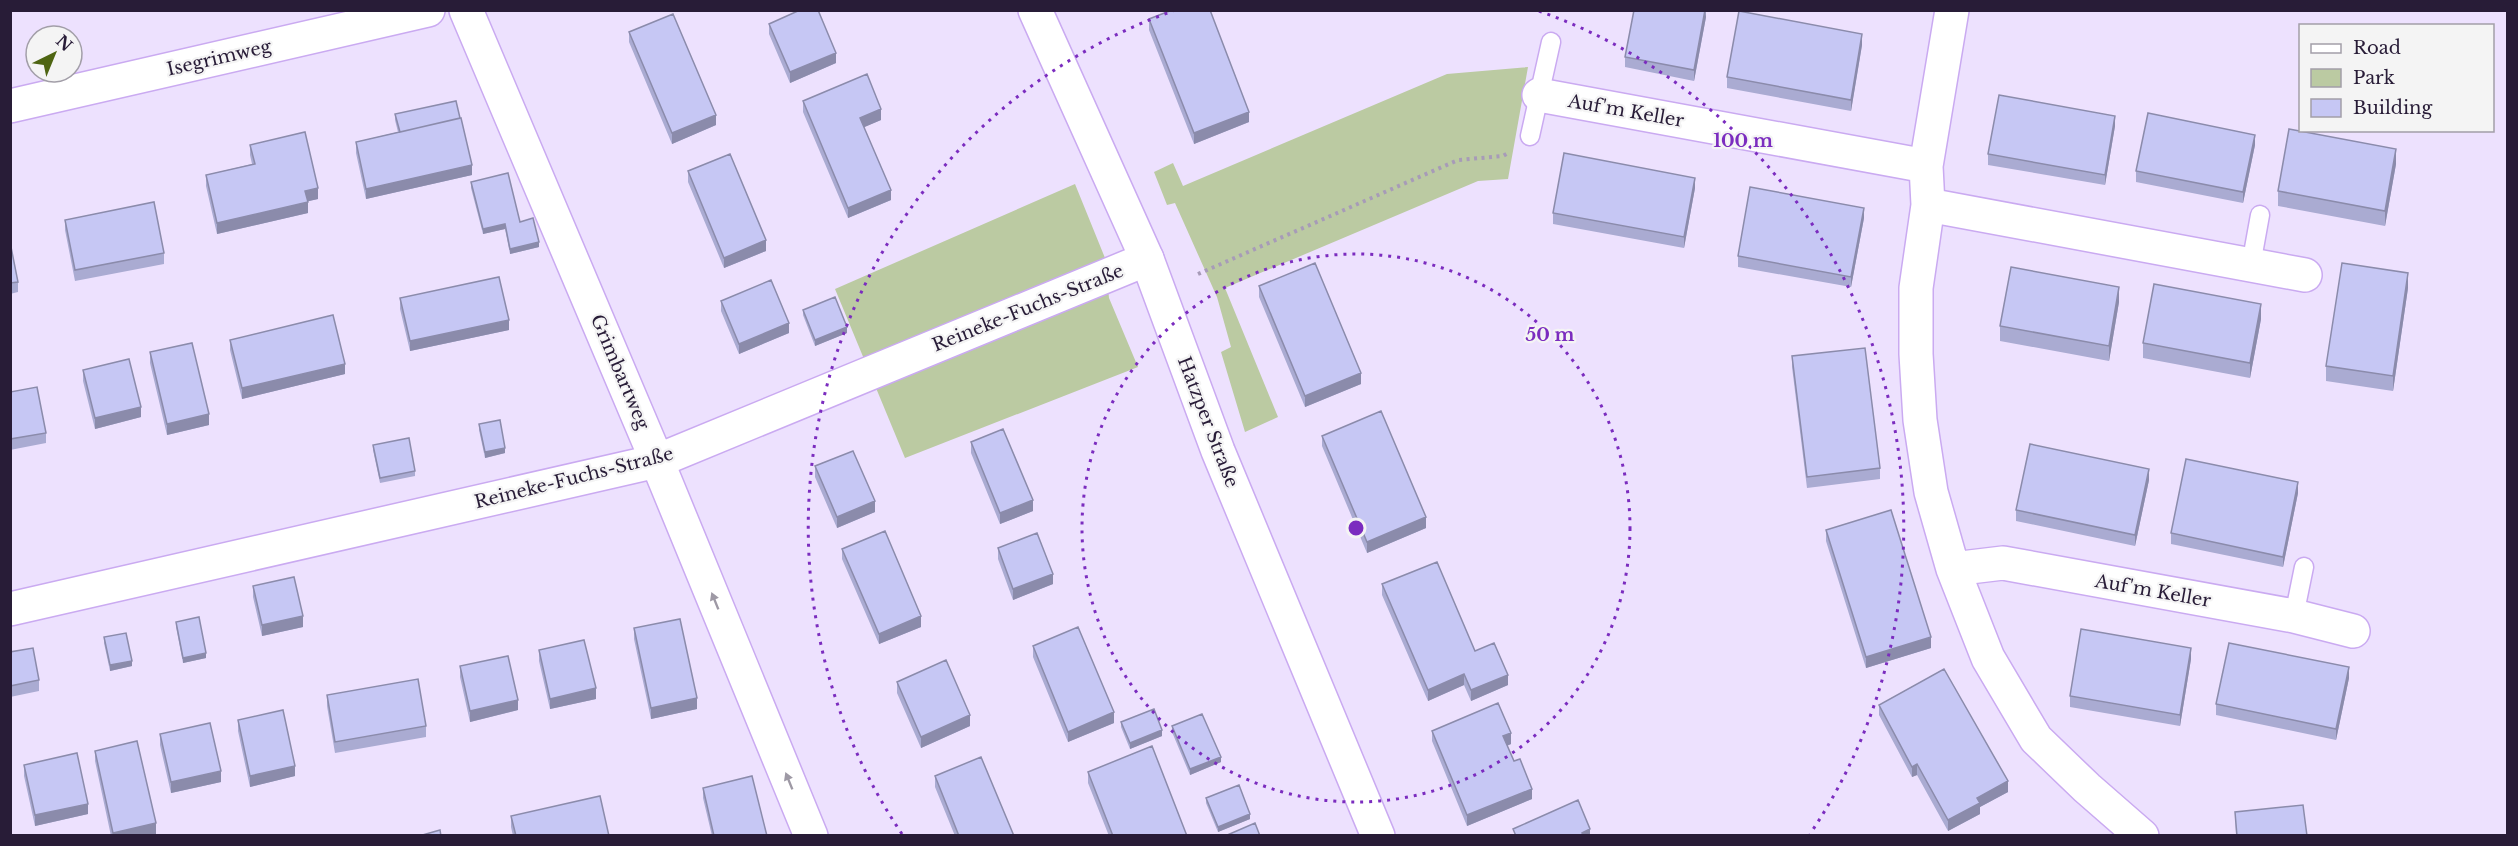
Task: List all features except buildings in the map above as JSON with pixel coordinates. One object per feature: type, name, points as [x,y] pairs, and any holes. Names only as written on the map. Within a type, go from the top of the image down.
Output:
[{"type":"street","name":"Isegrimweg","points":[[10,106],[428,10]]},
{"type":"street","name":"Grimbartweg","points":[[466,10],[657,461],[811,836]]},
{"type":"street","name":"Hatzper Straße","points":[[1035,10],[1147,259],[1218,451],[1378,836]]},
{"type":"street","points":[[1952,10],[1926,166],[1928,205],[1916,288],[1916,354],[1920,420],[1931,492],[1953,569],[1988,658],[2036,739],[2142,836]]},
{"type":"street","name":"Auf'm Keller","points":[[1539,95],[1926,166]]},
{"type":"street","points":[[1928,205],[2305,275]]},
{"type":"street","name":"Reineke-Fuchs-Straße","points":[[10,609],[657,461],[1147,259]]},
{"type":"street","name":"Auf'm Keller","points":[[1953,569],[2003,563],[2294,616],[2353,631]]},
{"type":"lane","points":[[1530,136],[1551,42]]},
{"type":"lane","points":[[2251,265],[2260,215]]},
{"type":"lane","points":[[2294,616],[2304,567]]},
{"type":"path","points":[[1198,273],[1458,160],[1503,156],[1530,136]]},
{"type":"green space","points":[[1528,67],[1508,179],[1478,181],[1225,288],[1278,417],[1245,432],[1221,352],[1231,347],[1217,297],[1175,203],[1167,205],[1154,172],[1173,163],[1183,186],[1447,74]]},
{"type":"green space","points":[[1075,184],[1105,258],[1109,298],[1138,367],[905,458],[835,289]]}]
